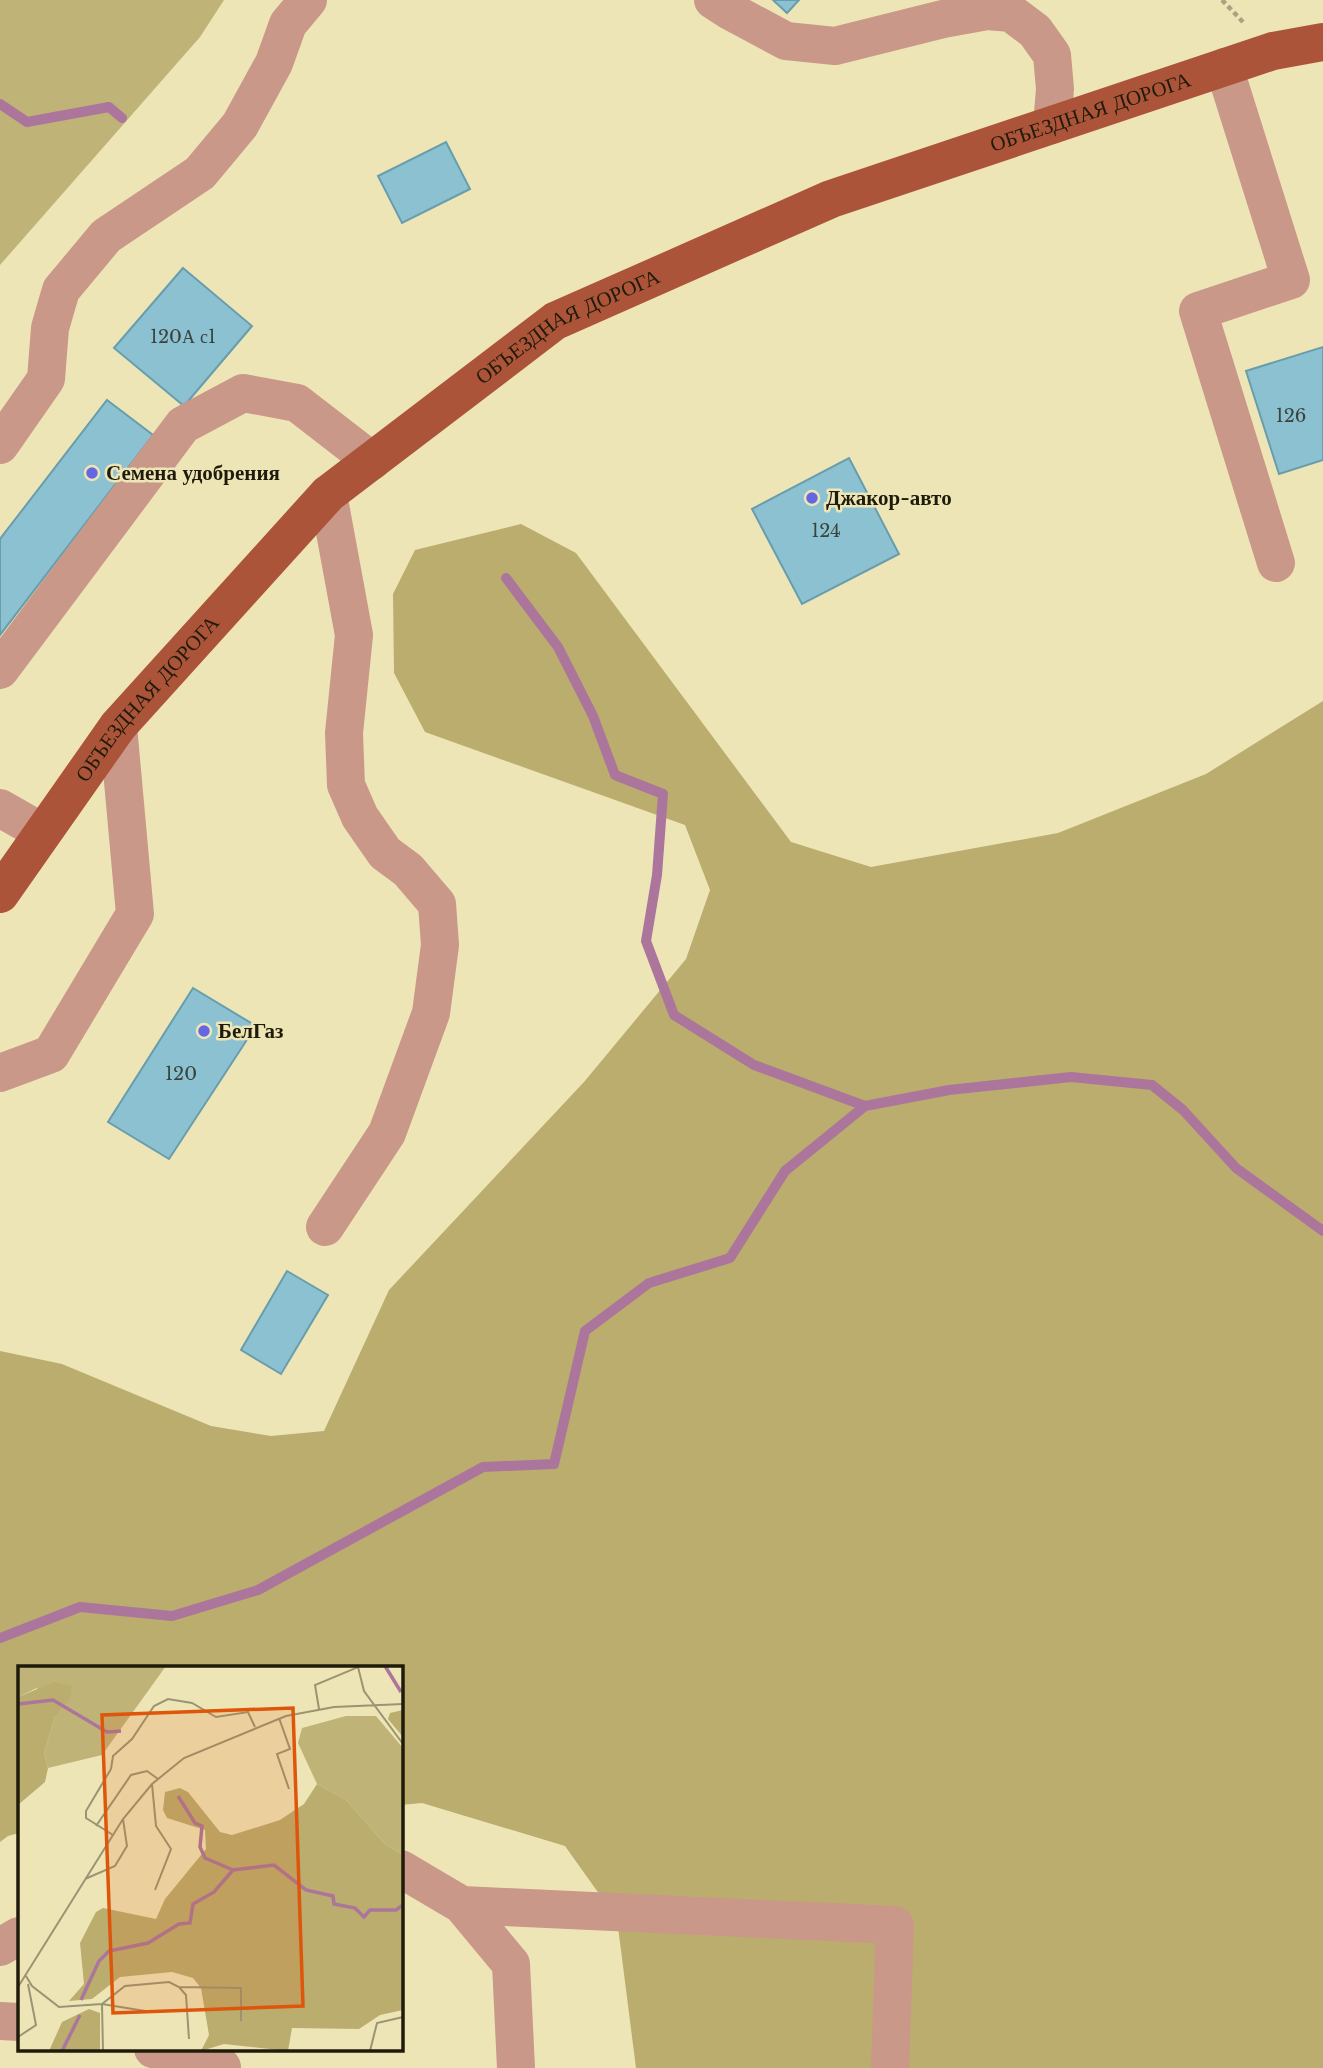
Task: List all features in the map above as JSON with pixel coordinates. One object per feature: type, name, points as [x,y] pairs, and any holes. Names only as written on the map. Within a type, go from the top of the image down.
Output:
[{"type":"main road","name":"ОБЪЕЗДНАЯ ДОРОГА","points":[[0,894],[118,726],[328,494],[555,321],[831,199],[1273,51],[1323,42]]},
{"type":"lane","points":[[0,445],[46,379],[50,328],[61,290],[106,236],[200,173],[240,125],[274,62],[288,24],[308,0]]},
{"type":"lane","points":[[713,0],[786,41],[835,46],[943,19],[987,11],[1012,13],[1035,31],[1052,55],[1055,89],[1052,125]]},
{"type":"lane","points":[[1224,67],[1291,280],[1198,311],[1276,562]]},
{"type":"lane","points":[[0,670],[183,425],[243,393],[298,403],[372,461]]},
{"type":"lane","points":[[325,1227],[387,1133],[431,1013],[440,945],[437,904],[408,870],[384,853],[359,817],[346,785],[344,733],[354,635],[328,494]]},
{"type":"lane","points":[[0,1073],[51,1054],[135,914],[118,726]]},
{"type":"lane","points":[[0,808],[42,832]]},
{"type":"lane","points":[[402,1870],[462,1906],[511,1964],[516,2068]]},
{"type":"lane","points":[[462,1906],[895,1925],[890,2068]]},
{"type":"lane","points":[[0,1947],[18,1937]]},
{"type":"lane","points":[[0,2021],[18,2022]]},
{"type":"lane","points":[[157,2050],[222,2067]]},
{"type":"shaded area","points":[[0,0],[224,0],[200,37],[0,265]]},
{"type":"shaded area","points":[[521,524],[576,553],[791,842],[871,867],[1058,833],[1206,774],[1323,701],[1323,2068],[636,2068],[617,1919],[565,1846],[422,1803],[402,1805],[402,1666],[18,1666],[18,1833],[0,1842],[0,1351],[62,1364],[211,1426],[271,1436],[324,1431],[389,1290],[584,1082],[686,959],[710,890],[685,825],[425,732],[394,673],[393,594],[415,550]]},
{"type":"building","points":[[773,0],[799,0],[787,13]]},
{"type":"building","points":[[446,142],[470,189],[402,223],[378,176]]},
{"type":"building","points":[[183,268],[252,326],[184,406],[114,348]]},
{"type":"building","points":[[1323,347],[1323,460],[1279,474],[1246,371]]},
{"type":"building","points":[[107,400],[153,435],[0,635],[0,539]]},
{"type":"building","points":[[849,458],[899,554],[802,604],[752,509]]},
{"type":"building","points":[[193,988],[256,1026],[169,1159],[108,1122]]},
{"type":"building","points":[[287,1271],[328,1295],[281,1374],[241,1350]]},
{"type":"waterway","points":[[0,104],[27,122],[109,107],[122,118]]},
{"type":"waterway","points":[[506,578],[558,647],[593,716],[615,775],[663,794],[657,875],[646,941],[674,1015],[754,1065],[865,1106]]},
{"type":"waterway","points":[[0,1638],[80,1607],[172,1616],[258,1590],[483,1467],[554,1464],[585,1331],[649,1283],[730,1258],[785,1171],[865,1106],[949,1090],[1071,1077],[1152,1085],[1183,1110],[1236,1168],[1323,1231]]},
{"type":"place","name":"Семена удобрения","points":[[92,473]]},
{"type":"place","name":"Джакор-авто","points":[[812,498]]},
{"type":"place","name":"БелГаз","points":[[204,1031]]}]
